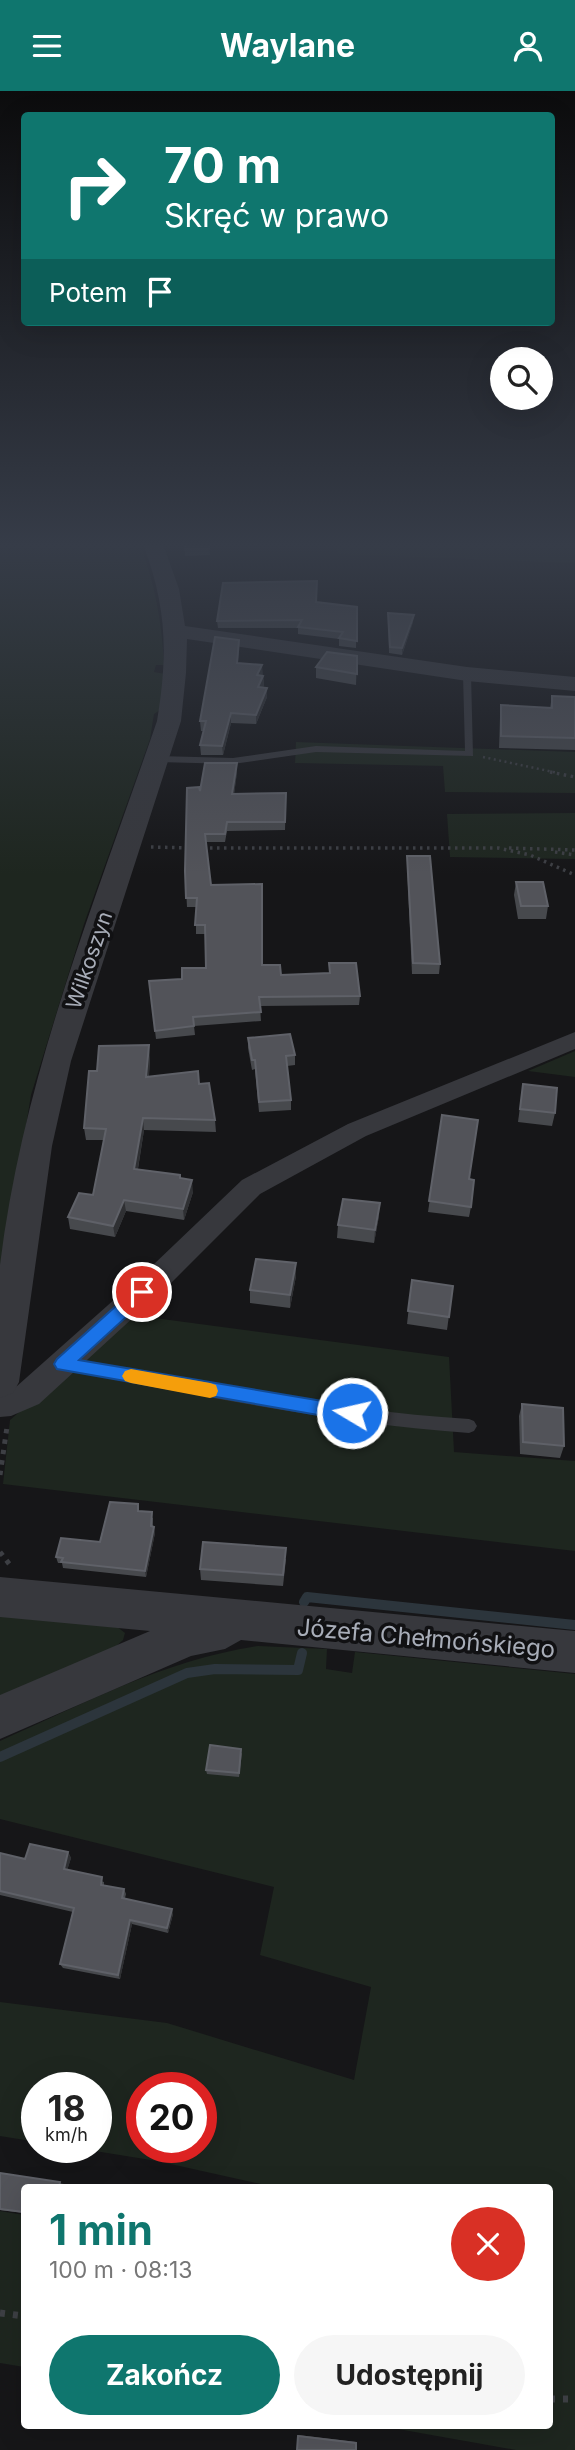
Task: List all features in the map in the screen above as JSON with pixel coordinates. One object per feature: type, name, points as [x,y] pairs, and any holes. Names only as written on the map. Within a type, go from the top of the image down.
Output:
[{"type":"street","name":"Wilkoszyn","points":[[0,1383],[46,1102],[69,1017],[159,759],[174,692],[176,654]]},
{"type":"street","points":[[333,654],[467,674],[575,684]]},
{"type":"street","points":[[0,1403],[11,1403],[28,1395],[162,1274],[251,1187],[357,1130],[575,1040]]},
{"type":"street","name":"Józefa Chełmońskiego","points":[[0,1597],[575,1652]]},
{"type":"street","name":"Józefa Chełmońskiego","points":[[0,1717],[188,1636],[225,1629],[278,1625]]},
{"type":"lane","points":[[159,759],[233,761],[316,749],[470,754],[467,674]]},
{"type":"lane","points":[[63,1364],[416,1423],[469,1426]]},
{"type":"path","points":[[470,754],[575,777]]},
{"type":"path","points":[[128,847],[575,849]]},
{"type":"path","points":[[498,848],[530,855],[575,875]]},
{"type":"path","points":[[544,850],[575,855]]},
{"type":"path","points":[[0,2313],[21,2316]]},
{"type":"path","points":[[553,2399],[575,2399]]},
{"type":"shaded area","points":[[0,654],[163,654],[164,665],[156,665],[154,672],[165,674],[166,706],[154,714],[150,739],[84,924],[31,1095],[0,1286]]},
{"type":"shaded area","points":[[296,742],[575,752],[575,793],[445,792],[443,766],[295,763]]},
{"type":"shaded area","points":[[575,813],[575,859],[450,857],[447,814]]},
{"type":"shaded area","points":[[575,1051],[575,1077],[528,1071]]},
{"type":"shaded area","points":[[132,1315],[449,1357],[454,1452],[575,1461],[575,1551],[3,1484],[10,1420]]},
{"type":"shaded area","points":[[0,1614],[116,1626],[125,1633],[123,1640],[113,1649],[0,1700]]},
{"type":"shaded area","points":[[258,1646],[327,1649],[326,1669],[352,1673],[355,1652],[575,1674],[575,2450],[516,2450],[398,2429],[553,2429],[553,2184],[260,2184],[166,2163],[217,2163],[217,2072],[126,2072],[126,2156],[112,2154],[112,2072],[21,2072],[21,2139],[0,2136],[0,2002],[167,2023],[354,2080],[371,1987],[260,1955],[274,1887],[0,1819],[0,1741],[158,1672],[190,1661]]},
{"type":"shaded area","points":[[0,2211],[21,2214],[21,2366],[0,2363]]},
{"type":"building","points":[[212,654],[238,654],[237,663],[262,665],[257,675],[263,676],[258,687],[267,688],[256,715],[231,713],[222,746],[200,745],[206,721],[200,721]]},
{"type":"building","points":[[325,654],[357,656],[357,674],[316,667]]},
{"type":"building","points":[[552,696],[575,697],[575,738],[501,736],[501,705],[552,708]]},
{"type":"building","points":[[205,763],[237,763],[232,794],[286,793],[285,822],[227,822],[225,834],[205,834],[211,885],[262,884],[262,965],[280,965],[281,975],[330,973],[329,963],[356,963],[360,996],[259,997],[261,1012],[193,1017],[194,1026],[155,1031],[149,981],[182,979],[182,968],[206,968],[205,925],[195,925],[197,898],[186,898],[185,871],[187,788],[199,787],[200,791]]},
{"type":"building","points":[[407,856],[430,856],[440,964],[413,963]]},
{"type":"building","points":[[516,882],[543,882],[548,906],[521,906]]},
{"type":"building","points":[[290,1034],[295,1055],[286,1056],[291,1100],[259,1102],[255,1060],[252,1060],[248,1038]]},
{"type":"building","points":[[149,1045],[146,1077],[198,1071],[199,1084],[209,1083],[215,1120],[143,1118],[134,1169],[180,1175],[180,1178],[192,1180],[183,1209],[124,1200],[113,1226],[68,1217],[79,1193],[93,1195],[106,1129],[84,1128],[89,1071],[97,1071],[99,1046]]},
{"type":"building","points":[[523,1084],[557,1088],[555,1113],[520,1109]]},
{"type":"building","points":[[442,1115],[478,1120],[469,1179],[474,1180],[471,1207],[429,1201]]},
{"type":"building","points":[[343,1199],[380,1203],[375,1230],[338,1225]]},
{"type":"building","points":[[256,1259],[296,1263],[290,1295],[250,1290]]},
{"type":"building","points":[[412,1280],[453,1286],[449,1317],[408,1311]]},
{"type":"building","points":[[522,1404],[563,1408],[564,1446],[523,1442]]},
{"type":"building","points":[[110,1502],[138,1504],[138,1511],[152,1512],[151,1526],[154,1527],[145,1571],[61,1562],[63,1558],[56,1557],[61,1538],[100,1542]]},
{"type":"building","points":[[203,1542],[286,1548],[283,1575],[200,1569]]},
{"type":"building","points":[[210,1745],[241,1749],[239,1773],[206,1770]]},
{"type":"building","points":[[30,1844],[68,1852],[64,1869],[102,1877],[101,1885],[124,1889],[122,1898],[172,1909],[167,1928],[130,1920],[118,1975],[60,1964],[74,1908],[0,1891],[0,1853],[25,1859]]},
{"type":"building","points":[[0,2173],[60,2182],[21,2184],[21,2212],[0,2209]]},
{"type":"building","points":[[298,2436],[356,2443],[356,2450],[297,2450]]},
{"type":"waterway","points":[[304,1602],[307,1597],[575,1625]]},
{"type":"waterway","points":[[0,1757],[187,1673],[215,1669],[298,1670],[302,1653]]},
{"type":"slow traffic","points":[[131,1376],[210,1391]]},
{"type":"route","points":[[142,1292],[63,1364],[352,1413]]}]
